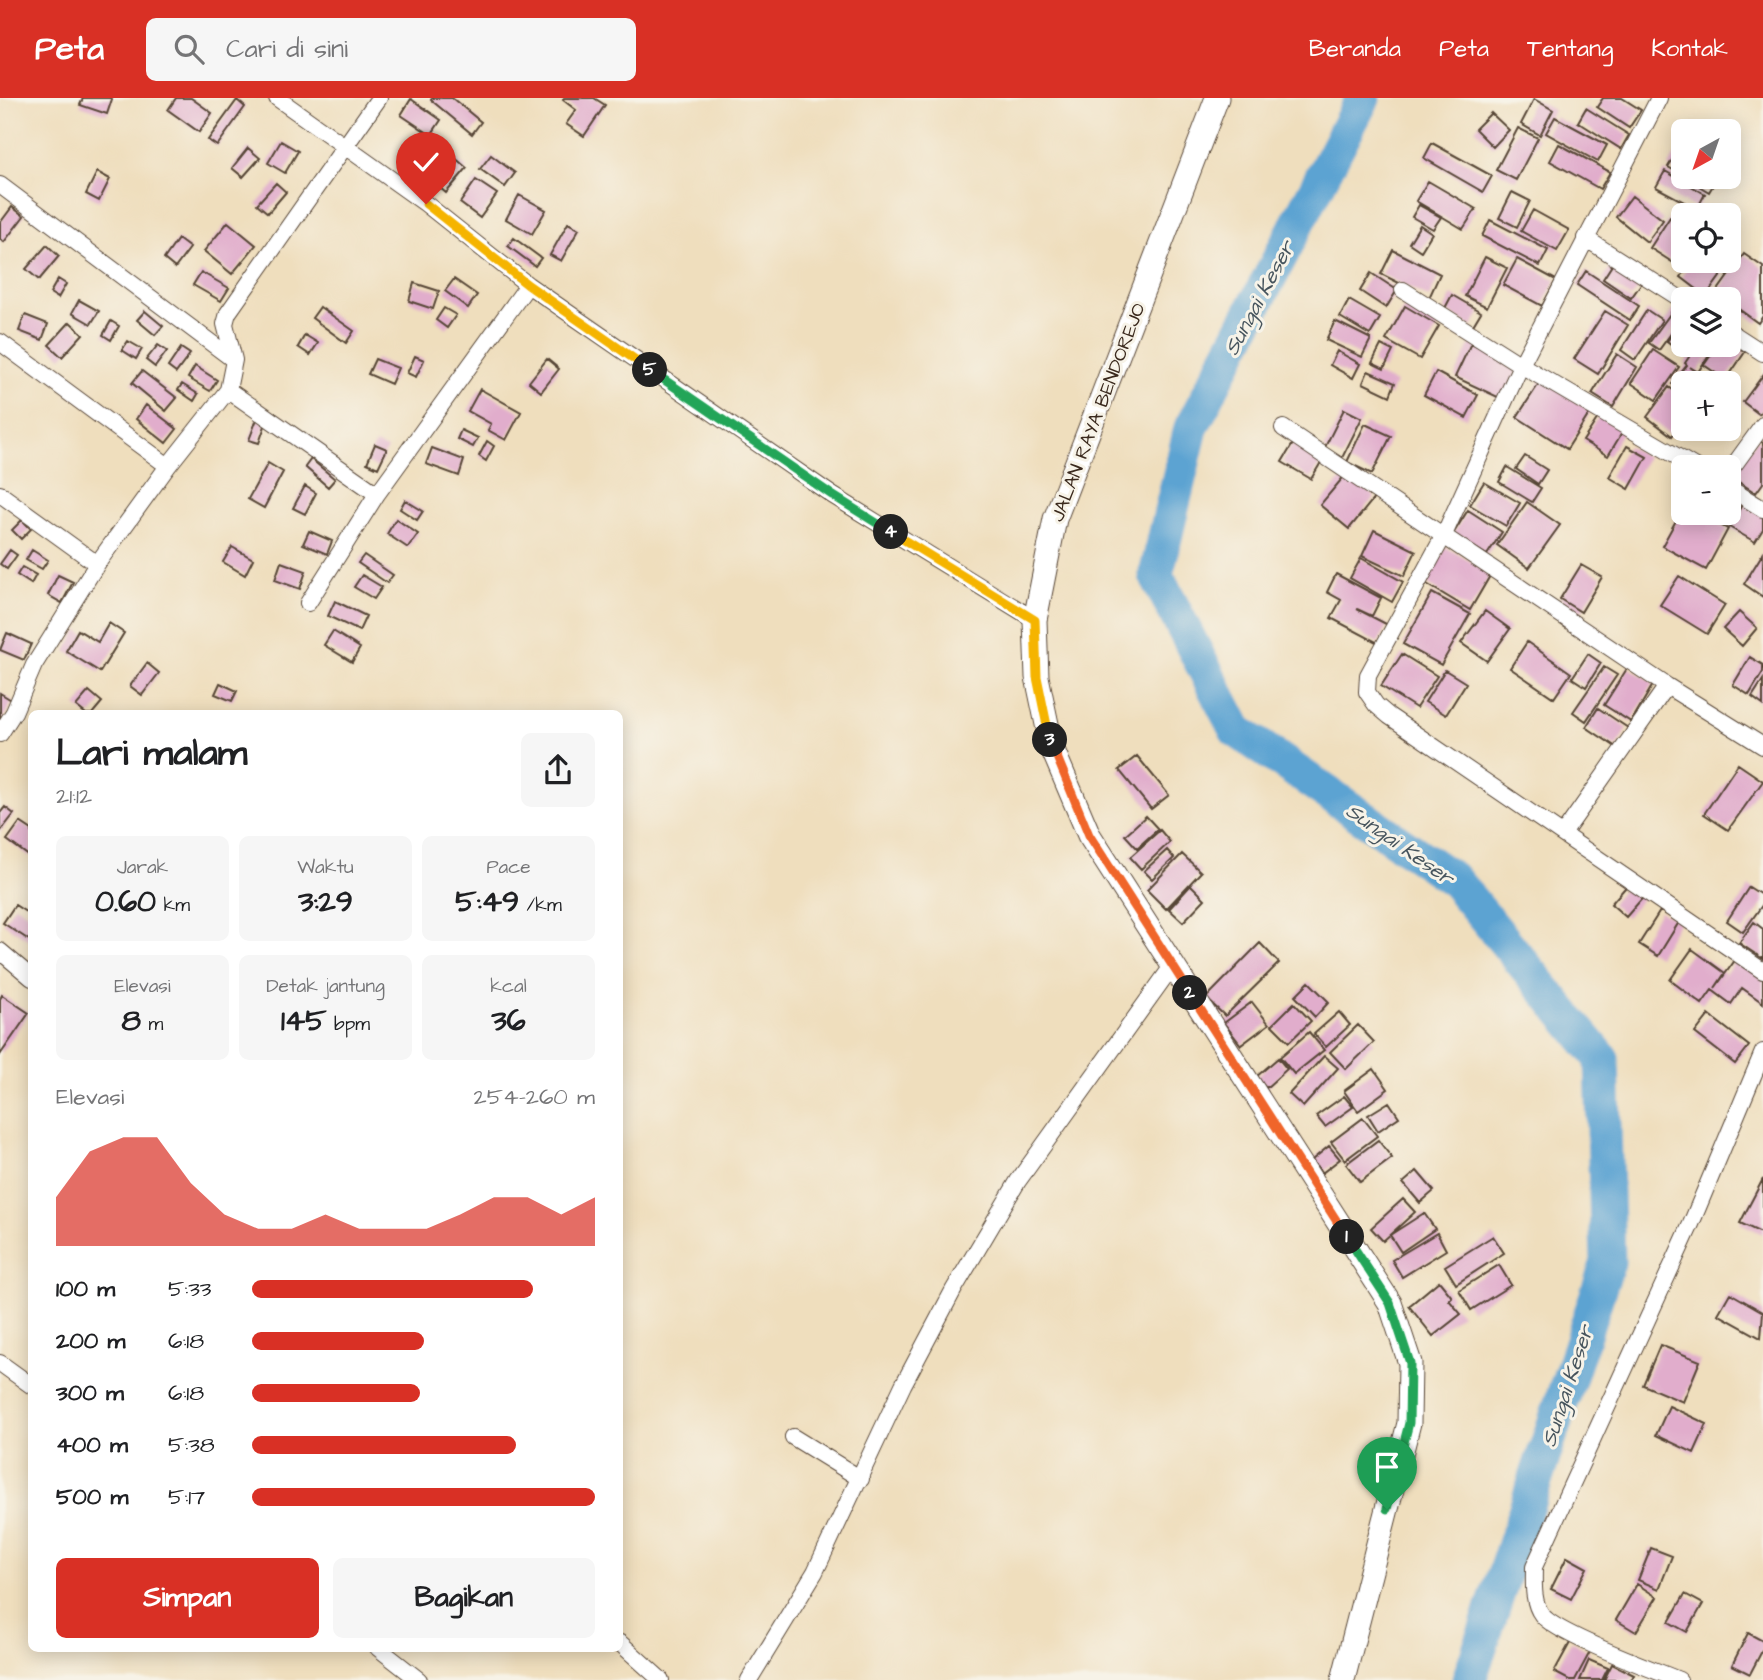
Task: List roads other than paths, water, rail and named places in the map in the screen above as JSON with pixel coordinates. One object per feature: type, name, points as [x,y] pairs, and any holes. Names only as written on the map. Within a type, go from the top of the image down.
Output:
[{"type":"main road","name":"JALAN RAYA BENDOREJO","points":[[1217,98],[1055,519],[1035,620],[1037,677],[1052,748],[1089,835],[1390,1303],[1410,1363],[1409,1423],[1343,1680]]},
{"type":"street","points":[[277,98],[426,204],[528,285],[832,495],[1035,620]]},
{"type":"street","points":[[0,734],[14,712],[34,665],[97,564],[168,466],[228,390],[234,360],[225,324],[228,313],[379,98]]},
{"type":"street","points":[[1659,98],[1521,365],[1443,537],[1368,675],[1367,692],[1376,705],[1389,716],[1763,971]]},
{"type":"street","points":[[0,185],[234,360]]},
{"type":"street","points":[[1585,237],[1671,293]]},
{"type":"street","points":[[308,603],[377,494],[528,285]]},
{"type":"street","points":[[1404,290],[1521,365],[1675,455]]},
{"type":"street","points":[[1741,339],[1763,353]]},
{"type":"street","points":[[0,342],[168,466]]},
{"type":"street","points":[[228,390],[377,494]]},
{"type":"street","points":[[1741,455],[1763,425]]},
{"type":"street","points":[[1283,428],[1667,687],[1763,746]]},
{"type":"street","points":[[0,494],[97,564]]},
{"type":"street","points":[[1741,495],[1763,509]]},
{"type":"street","points":[[1563,834],[1667,687]]},
{"type":"street","points":[[0,951],[28,975]]},
{"type":"street","points":[[749,1680],[815,1572],[922,1349],[954,1289],[1018,1181],[1172,965]]},
{"type":"street","points":[[1679,1680],[1560,1630],[1541,1614],[1534,1593],[1534,1567],[1691,1224],[1763,1052]]},
{"type":"street","points":[[0,1363],[28,1383]]},
{"type":"street","points":[[793,1437],[861,1479]]},
{"type":"street","points":[[623,1646],[661,1680]]},
{"type":"street","points":[[383,1652],[419,1680]]},
{"type":"waterway","name":"Sungai Keser","points":[[1363,98],[1191,428],[1156,575],[1236,730],[1454,880],[1602,1059],[1608,1262],[1469,1680]]}]
